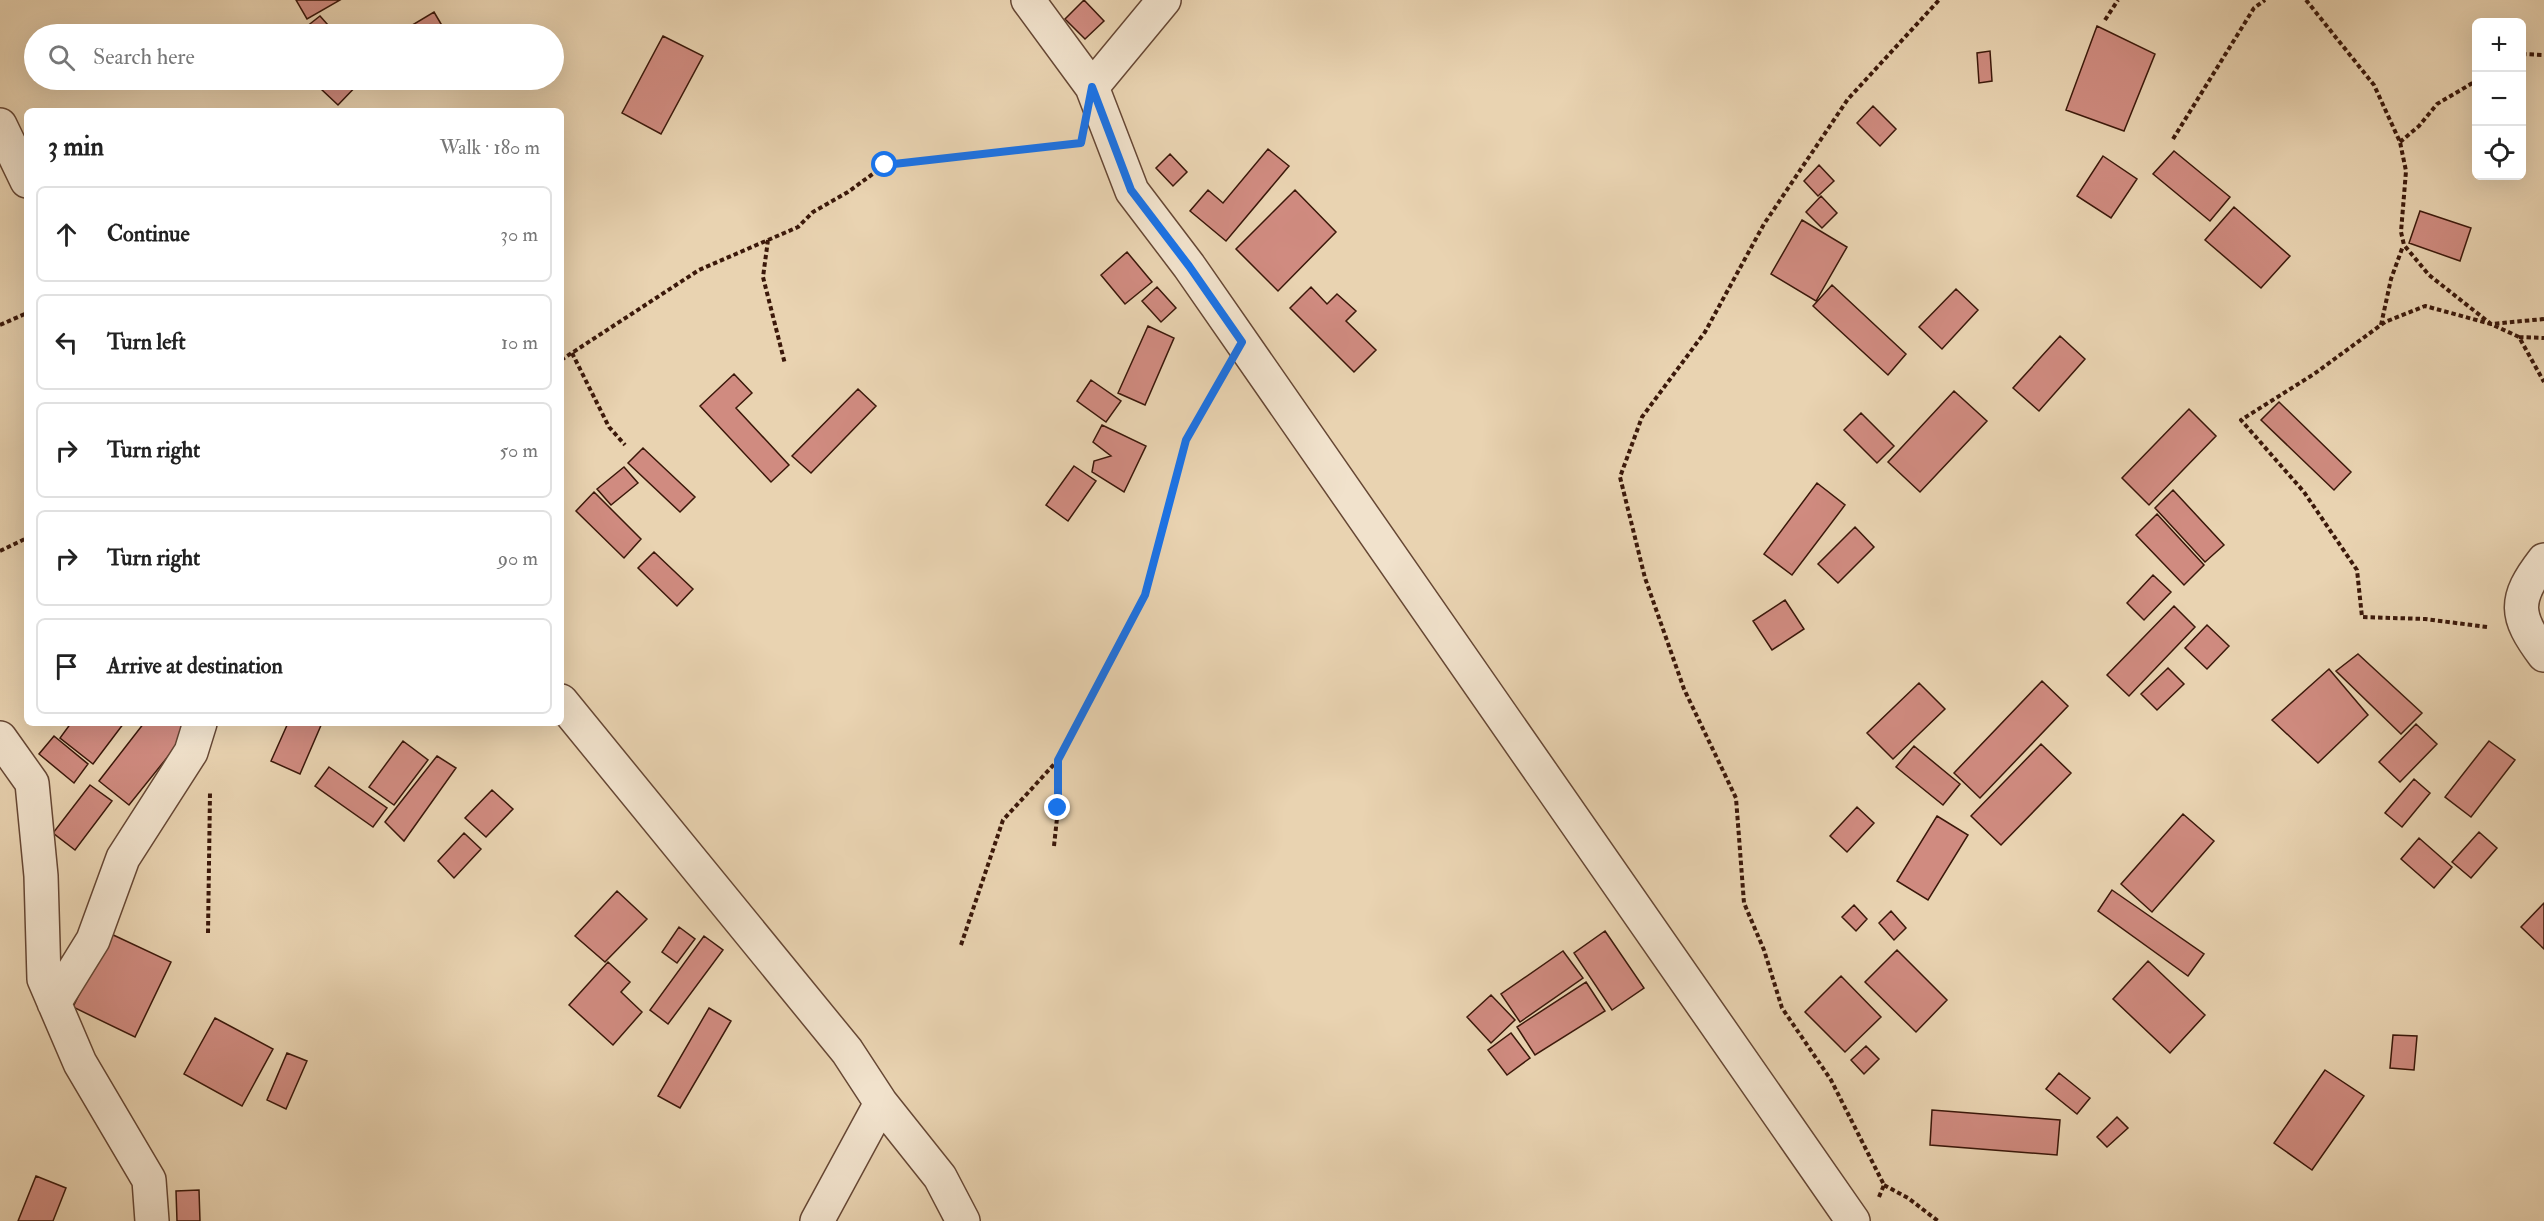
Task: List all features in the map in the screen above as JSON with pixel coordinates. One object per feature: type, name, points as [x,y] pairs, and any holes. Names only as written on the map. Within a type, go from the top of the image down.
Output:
[{"type":"street","points":[[1028,0],[1092,87],[1131,190],[1189,266],[1864,1212]]},
{"type":"street","points":[[1092,87],[1164,0]]},
{"type":"street","points":[[0,125],[24,175]]},
{"type":"street","points":[[2535,644],[2519,608],[2532,576],[2544,560]]},
{"type":"street","points":[[564,705],[847,1051],[881,1103],[940,1177],[963,1221]]},
{"type":"street","points":[[54,1003],[93,940],[123,858],[191,752],[199,726]]},
{"type":"street","points":[[0,738],[32,783],[41,876],[44,979],[80,1064],[149,1180],[152,1221]]},
{"type":"street","points":[[817,1221],[881,1103]]},
{"type":"path","points":[[1938,1221],[1908,1198],[1884,1185],[1831,1080],[1782,1008],[1764,950],[1744,903],[1736,798],[1684,689],[1645,578],[1620,477],[1642,417],[1705,332],[1764,224],[1848,99],[1939,0]]},
{"type":"path","points":[[2105,20],[2118,0]]},
{"type":"path","points":[[2173,139],[2254,8],[2265,0]]},
{"type":"path","points":[[2306,0],[2374,85],[2400,142],[2406,171],[2401,232],[2404,245],[2429,275],[2491,324],[2544,318]]},
{"type":"path","points":[[2526,54],[2544,55]]},
{"type":"path","points":[[2400,142],[2419,126],[2437,104],[2472,83]]},
{"type":"path","points":[[564,358],[699,270],[798,227],[813,212],[848,192],[885,165],[1081,143]]},
{"type":"path","points":[[768,240],[764,277],[785,364]]},
{"type":"path","points":[[2381,325],[2391,279],[2404,245]]},
{"type":"path","points":[[2535,644],[2425,619],[2362,617],[2357,570],[2304,492],[2241,420],[2314,374],[2381,325],[2425,306],[2491,324],[2519,337],[2544,338]]},
{"type":"path","points":[[0,325],[24,315]]},
{"type":"path","points":[[2519,337],[2544,382]]},
{"type":"path","points":[[961,945],[1003,820],[1058,760],[1145,595],[1186,440],[1242,342]]},
{"type":"path","points":[[572,352],[609,427],[625,445]]},
{"type":"path","points":[[0,551],[24,539]]},
{"type":"path","points":[[1054,846],[1058,808],[1058,760]]},
{"type":"path","points":[[208,933],[210,791]]},
{"type":"path","points":[[1864,1212],[1884,1185]]},
{"type":"building","points":[[296,0],[340,0],[307,19]]},
{"type":"building","points":[[1084,0],[1104,21],[1085,39],[1065,19]]},
{"type":"building","points":[[434,12],[441,24],[414,24]]},
{"type":"building","points":[[320,16],[327,24],[310,24]]},
{"type":"building","points":[[2097,26],[2155,54],[2124,131],[2066,110]]},
{"type":"building","points":[[663,36],[703,56],[661,134],[622,113]]},
{"type":"building","points":[[1990,51],[1992,81],[1979,83],[1977,53]]},
{"type":"building","points":[[322,90],[352,90],[338,105]]},
{"type":"building","points":[[1873,106],[1896,129],[1880,146],[1857,123]]},
{"type":"building","points":[[1268,149],[1289,166],[1226,241],[1190,211],[1208,190],[1223,203]]},
{"type":"building","points":[[2174,151],[2230,197],[2210,221],[2153,174]]},
{"type":"building","points":[[1170,154],[1187,172],[1173,186],[1156,168]]},
{"type":"building","points":[[2103,156],[2137,179],[2111,218],[2077,196]]},
{"type":"building","points":[[1819,165],[1834,181],[1818,196],[1804,181]]},
{"type":"building","points":[[1295,190],[1336,232],[1278,291],[1236,249]]},
{"type":"building","points":[[1821,196],[1837,213],[1822,228],[1806,212]]},
{"type":"building","points":[[2234,207],[2290,256],[2261,288],[2205,240]]},
{"type":"building","points":[[2420,211],[2471,228],[2460,261],[2409,243]]},
{"type":"building","points":[[1802,220],[1847,247],[1816,301],[1771,274]]},
{"type":"building","points":[[1127,252],[1152,282],[1125,304],[1101,275]]},
{"type":"building","points":[[1832,285],[1906,354],[1888,375],[1813,306]]},
{"type":"building","points":[[1157,287],[1176,308],[1161,322],[1142,301]]},
{"type":"building","points":[[1311,287],[1327,304],[1337,294],[1356,311],[1346,321],[1376,350],[1354,372],[1290,308]]},
{"type":"building","points":[[1956,289],[1978,310],[1942,349],[1919,327]]},
{"type":"building","points":[[1148,326],[1174,338],[1145,405],[1118,393]]},
{"type":"building","points":[[2060,336],[2085,359],[2039,411],[2013,388]]},
{"type":"building","points":[[734,374],[752,393],[736,408],[789,465],[771,482],[700,406]]},
{"type":"building","points":[[1091,380],[1121,401],[1106,422],[1077,401]]},
{"type":"building","points":[[858,389],[876,406],[811,473],[792,456]]},
{"type":"building","points":[[1954,391],[1987,421],[1920,492],[1888,462]]},
{"type":"building","points":[[2279,402],[2351,472],[2334,490],[2261,420]]},
{"type":"building","points":[[2189,409],[2216,436],[2149,505],[2122,478]]},
{"type":"building","points":[[1861,413],[1894,446],[1877,463],[1844,430]]},
{"type":"building","points":[[1102,425],[1146,446],[1124,492],[1092,472],[1094,461],[1111,456],[1093,442]]},
{"type":"building","points":[[643,448],[695,497],[680,512],[628,463]]},
{"type":"building","points":[[1074,466],[1096,481],[1068,521],[1046,505]]},
{"type":"building","points":[[624,467],[638,483],[611,505],[597,489]]},
{"type":"building","points":[[1817,483],[1845,505],[1792,575],[1764,554]]},
{"type":"building","points":[[2173,490],[2224,545],[2205,562],[2155,508]]},
{"type":"building","points":[[594,492],[641,539],[624,558],[576,511]]},
{"type":"building","points":[[2157,514],[2204,565],[2184,585],[2136,535]]},
{"type":"building","points":[[1855,527],[1874,547],[1838,583],[1818,564]]},
{"type":"building","points":[[654,552],[693,589],[677,606],[638,568]]},
{"type":"building","points":[[2153,575],[2171,592],[2144,620],[2127,603]]},
{"type":"building","points":[[1785,600],[1804,629],[1772,650],[1753,621]]},
{"type":"building","points":[[2174,606],[2195,627],[2129,696],[2107,675]]},
{"type":"building","points":[[2207,625],[2229,646],[2207,669],[2185,648]]},
{"type":"building","points":[[2358,654],[2422,713],[2401,734],[2336,671]]},
{"type":"building","points":[[2168,668],[2184,684],[2157,710],[2141,694]]},
{"type":"building","points":[[2329,669],[2368,715],[2318,763],[2272,720]]},
{"type":"building","points":[[2042,681],[2068,706],[1980,798],[1954,773]]},
{"type":"building","points":[[1919,683],[1945,709],[1893,759],[1867,733]]},
{"type":"building","points":[[2416,724],[2437,744],[2400,782],[2379,762]]},
{"type":"building","points":[[69,726],[122,726],[93,764],[60,738]]},
{"type":"building","points":[[142,726],[186,726],[190,729],[129,805],[99,781]]},
{"type":"building","points":[[287,726],[321,726],[300,774],[271,761]]},
{"type":"building","points":[[54,736],[88,764],[74,783],[39,754]]},
{"type":"building","points":[[403,741],[428,760],[394,805],[369,787]]},
{"type":"building","points":[[2489,741],[2515,760],[2471,817],[2445,797]]},
{"type":"building","points":[[2041,744],[2071,773],[2001,845],[1971,816]]},
{"type":"building","points":[[1914,746],[1960,784],[1943,805],[1896,767]]},
{"type":"building","points":[[437,756],[456,768],[404,841],[385,822]]},
{"type":"building","points":[[329,767],[387,808],[373,827],[315,786]]},
{"type":"building","points":[[2414,779],[2430,793],[2402,827],[2385,813]]},
{"type":"building","points":[[90,785],[112,801],[75,850],[53,833]]},
{"type":"building","points":[[492,790],[513,809],[486,837],[465,818]]},
{"type":"building","points":[[1857,807],[1874,823],[1847,852],[1830,836]]},
{"type":"building","points":[[2183,814],[2214,841],[2152,912],[2121,884]]},
{"type":"building","points":[[1937,816],[1968,835],[1928,900],[1897,881]]},
{"type":"building","points":[[2479,832],[2497,848],[2471,878],[2452,862]]},
{"type":"building","points":[[464,833],[481,849],[454,878],[438,861]]},
{"type":"building","points":[[2419,838],[2452,867],[2434,888],[2401,859]]},
{"type":"building","points":[[2112,890],[2204,954],[2188,976],[2098,911]]},
{"type":"building","points":[[617,891],[647,919],[605,962],[575,936]]},
{"type":"building","points":[[2544,903],[2544,949],[2521,927]]},
{"type":"building","points":[[1854,905],[1867,919],[1856,931],[1842,917]]},
{"type":"building","points":[[1891,911],[1906,928],[1894,940],[1879,923]]},
{"type":"building","points":[[679,927],[695,939],[677,963],[662,952]]},
{"type":"building","points":[[1605,931],[1644,988],[1612,1010],[1574,953]]},
{"type":"building","points":[[109,933],[171,962],[135,1037],[73,1007]]},
{"type":"building","points":[[704,936],[723,950],[668,1024],[650,1010]]},
{"type":"building","points":[[1897,950],[1947,1000],[1916,1032],[1865,982]]},
{"type":"building","points":[[1563,951],[1583,978],[1520,1022],[1501,994]]},
{"type":"building","points":[[2148,961],[2205,1015],[2170,1053],[2113,999]]},
{"type":"building","points":[[608,962],[630,982],[621,992],[642,1012],[613,1045],[569,1005]]},
{"type":"building","points":[[1841,976],[1881,1017],[1845,1052],[1805,1012]]},
{"type":"building","points":[[1586,982],[1605,1011],[1535,1055],[1517,1027]]},
{"type":"building","points":[[1491,995],[1515,1020],[1491,1043],[1467,1017]]},
{"type":"building","points":[[709,1008],[731,1021],[680,1108],[658,1096]]},
{"type":"building","points":[[215,1018],[273,1049],[242,1106],[184,1074]]},
{"type":"building","points":[[1511,1033],[1530,1058],[1507,1075],[1488,1050]]},
{"type":"building","points":[[2393,1035],[2417,1036],[2414,1070],[2390,1068]]},
{"type":"building","points":[[1866,1046],[1879,1059],[1864,1074],[1851,1060]]},
{"type":"building","points":[[287,1053],[307,1061],[286,1109],[267,1100]]},
{"type":"building","points":[[2325,1070],[2364,1096],[2312,1170],[2274,1143]]},
{"type":"building","points":[[2059,1073],[2090,1098],[2077,1114],[2046,1089]]},
{"type":"building","points":[[1932,1110],[2060,1120],[2057,1155],[1930,1145]]},
{"type":"building","points":[[2117,1117],[2128,1128],[2107,1147],[2097,1137]]},
{"type":"building","points":[[36,1176],[66,1188],[53,1221],[18,1221]]},
{"type":"building","points":[[199,1190],[200,1221],[177,1221],[176,1191]]},
{"type":"route","points":[[885,165],[1081,143],[1092,87],[1131,190],[1189,266],[1242,342],[1186,440],[1145,595],[1058,760],[1058,808]]}]
